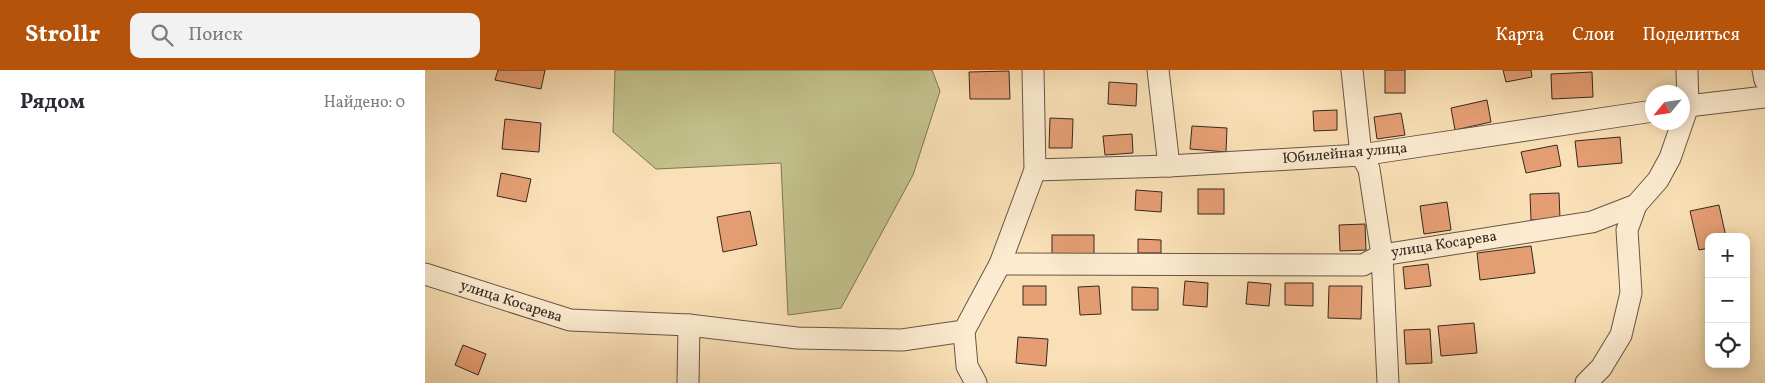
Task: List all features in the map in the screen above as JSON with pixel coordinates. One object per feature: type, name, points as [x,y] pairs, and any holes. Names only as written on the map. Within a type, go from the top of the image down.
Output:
[{"type":"street","points":[[976,383],[967,366],[964,331],[1000,264],[1035,170],[1033,70]]},
{"type":"street","points":[[1158,70],[1169,166]]},
{"type":"street","points":[[1351,70],[1361,155],[1369,169],[1382,254],[1388,383]]},
{"type":"street","points":[[1686,85],[1687,70]]},
{"type":"street","points":[[1763,70],[1765,80]]},
{"type":"street","points":[[1690,105],[1765,97]]},
{"type":"street","name":"Юбилейная улица","points":[[1035,170],[1169,166],[1361,155],[1645,112]]},
{"type":"street","name":"улица Косарева","points":[[1000,264],[1363,265],[1382,254],[1592,222],[1636,205],[1658,180],[1670,158],[1678,130]]},
{"type":"street","points":[[1586,383],[1601,368],[1621,335],[1631,293],[1627,230],[1636,205]]},
{"type":"street","name":"улица Косарева","points":[[425,274],[570,320],[689,325],[797,338],[902,340],[964,331]]},
{"type":"street","points":[[688,383],[689,325]]},
{"type":"shaded area","points":[[615,70],[932,70],[940,91],[913,175],[841,308],[788,315],[781,163],[656,169],[613,132]]},
{"type":"building","points":[[498,70],[545,70],[541,89],[495,80]]},
{"type":"building","points":[[1385,70],[1405,70],[1405,93],[1385,93]]},
{"type":"building","points":[[1503,70],[1531,70],[1532,77],[1506,82]]},
{"type":"building","points":[[1009,71],[1010,99],[970,99],[969,72]]},
{"type":"building","points":[[1592,72],[1593,97],[1552,99],[1551,74]]},
{"type":"building","points":[[1109,82],[1137,84],[1136,106],[1108,104]]},
{"type":"building","points":[[1487,100],[1491,122],[1455,130],[1451,108]]},
{"type":"building","points":[[1337,110],[1337,130],[1314,131],[1313,111]]},
{"type":"building","points":[[1401,113],[1405,135],[1377,139],[1374,117]]},
{"type":"building","points":[[1050,118],[1073,119],[1072,148],[1049,148]]},
{"type":"building","points":[[505,119],[541,123],[539,152],[502,149]]},
{"type":"building","points":[[1192,126],[1227,128],[1226,152],[1190,149]]},
{"type":"building","points":[[1132,134],[1133,153],[1105,155],[1103,136]]},
{"type":"building","points":[[1620,137],[1622,163],[1578,167],[1575,141]]},
{"type":"building","points":[[1557,145],[1561,166],[1526,173],[1521,152]]},
{"type":"building","points":[[501,173],[531,179],[526,202],[497,196]]},
{"type":"building","points":[[1198,189],[1224,189],[1224,214],[1198,214]]},
{"type":"building","points":[[1136,190],[1162,192],[1161,212],[1135,210]]},
{"type":"building","points":[[1559,193],[1560,219],[1531,220],[1530,194]]},
{"type":"building","points":[[1447,202],[1451,230],[1424,234],[1420,206]]},
{"type":"building","points":[[1719,205],[1725,233],[1705,233],[1705,249],[1699,250],[1690,211]]},
{"type":"building","points":[[750,211],[757,245],[723,252],[717,217]]},
{"type":"building","points":[[1365,224],[1366,250],[1340,251],[1339,225]]},
{"type":"building","points":[[1052,235],[1094,235],[1094,260],[1052,260]]},
{"type":"building","points":[[1138,239],[1161,240],[1161,253],[1138,253]]},
{"type":"building","points":[[1531,246],[1535,273],[1480,280],[1477,253]]},
{"type":"building","points":[[1428,264],[1431,286],[1405,289],[1403,267]]},
{"type":"building","points":[[1185,281],[1208,283],[1207,307],[1183,305]]},
{"type":"building","points":[[1248,282],[1271,284],[1269,306],[1246,304]]},
{"type":"building","points":[[1285,283],[1313,283],[1313,306],[1285,305]]},
{"type":"building","points":[[1023,286],[1046,286],[1046,305],[1023,305]]},
{"type":"building","points":[[1099,286],[1101,314],[1080,315],[1078,287]]},
{"type":"building","points":[[1329,286],[1362,286],[1361,319],[1328,318]]},
{"type":"building","points":[[1132,287],[1158,288],[1158,310],[1132,310]]},
{"type":"building","points":[[1474,323],[1477,353],[1441,356],[1438,326]]},
{"type":"building","points":[[1430,329],[1432,363],[1406,364],[1404,330]]},
{"type":"building","points":[[1018,337],[1048,339],[1046,366],[1016,363]]},
{"type":"building","points":[[463,345],[486,354],[478,375],[455,365]]}]
